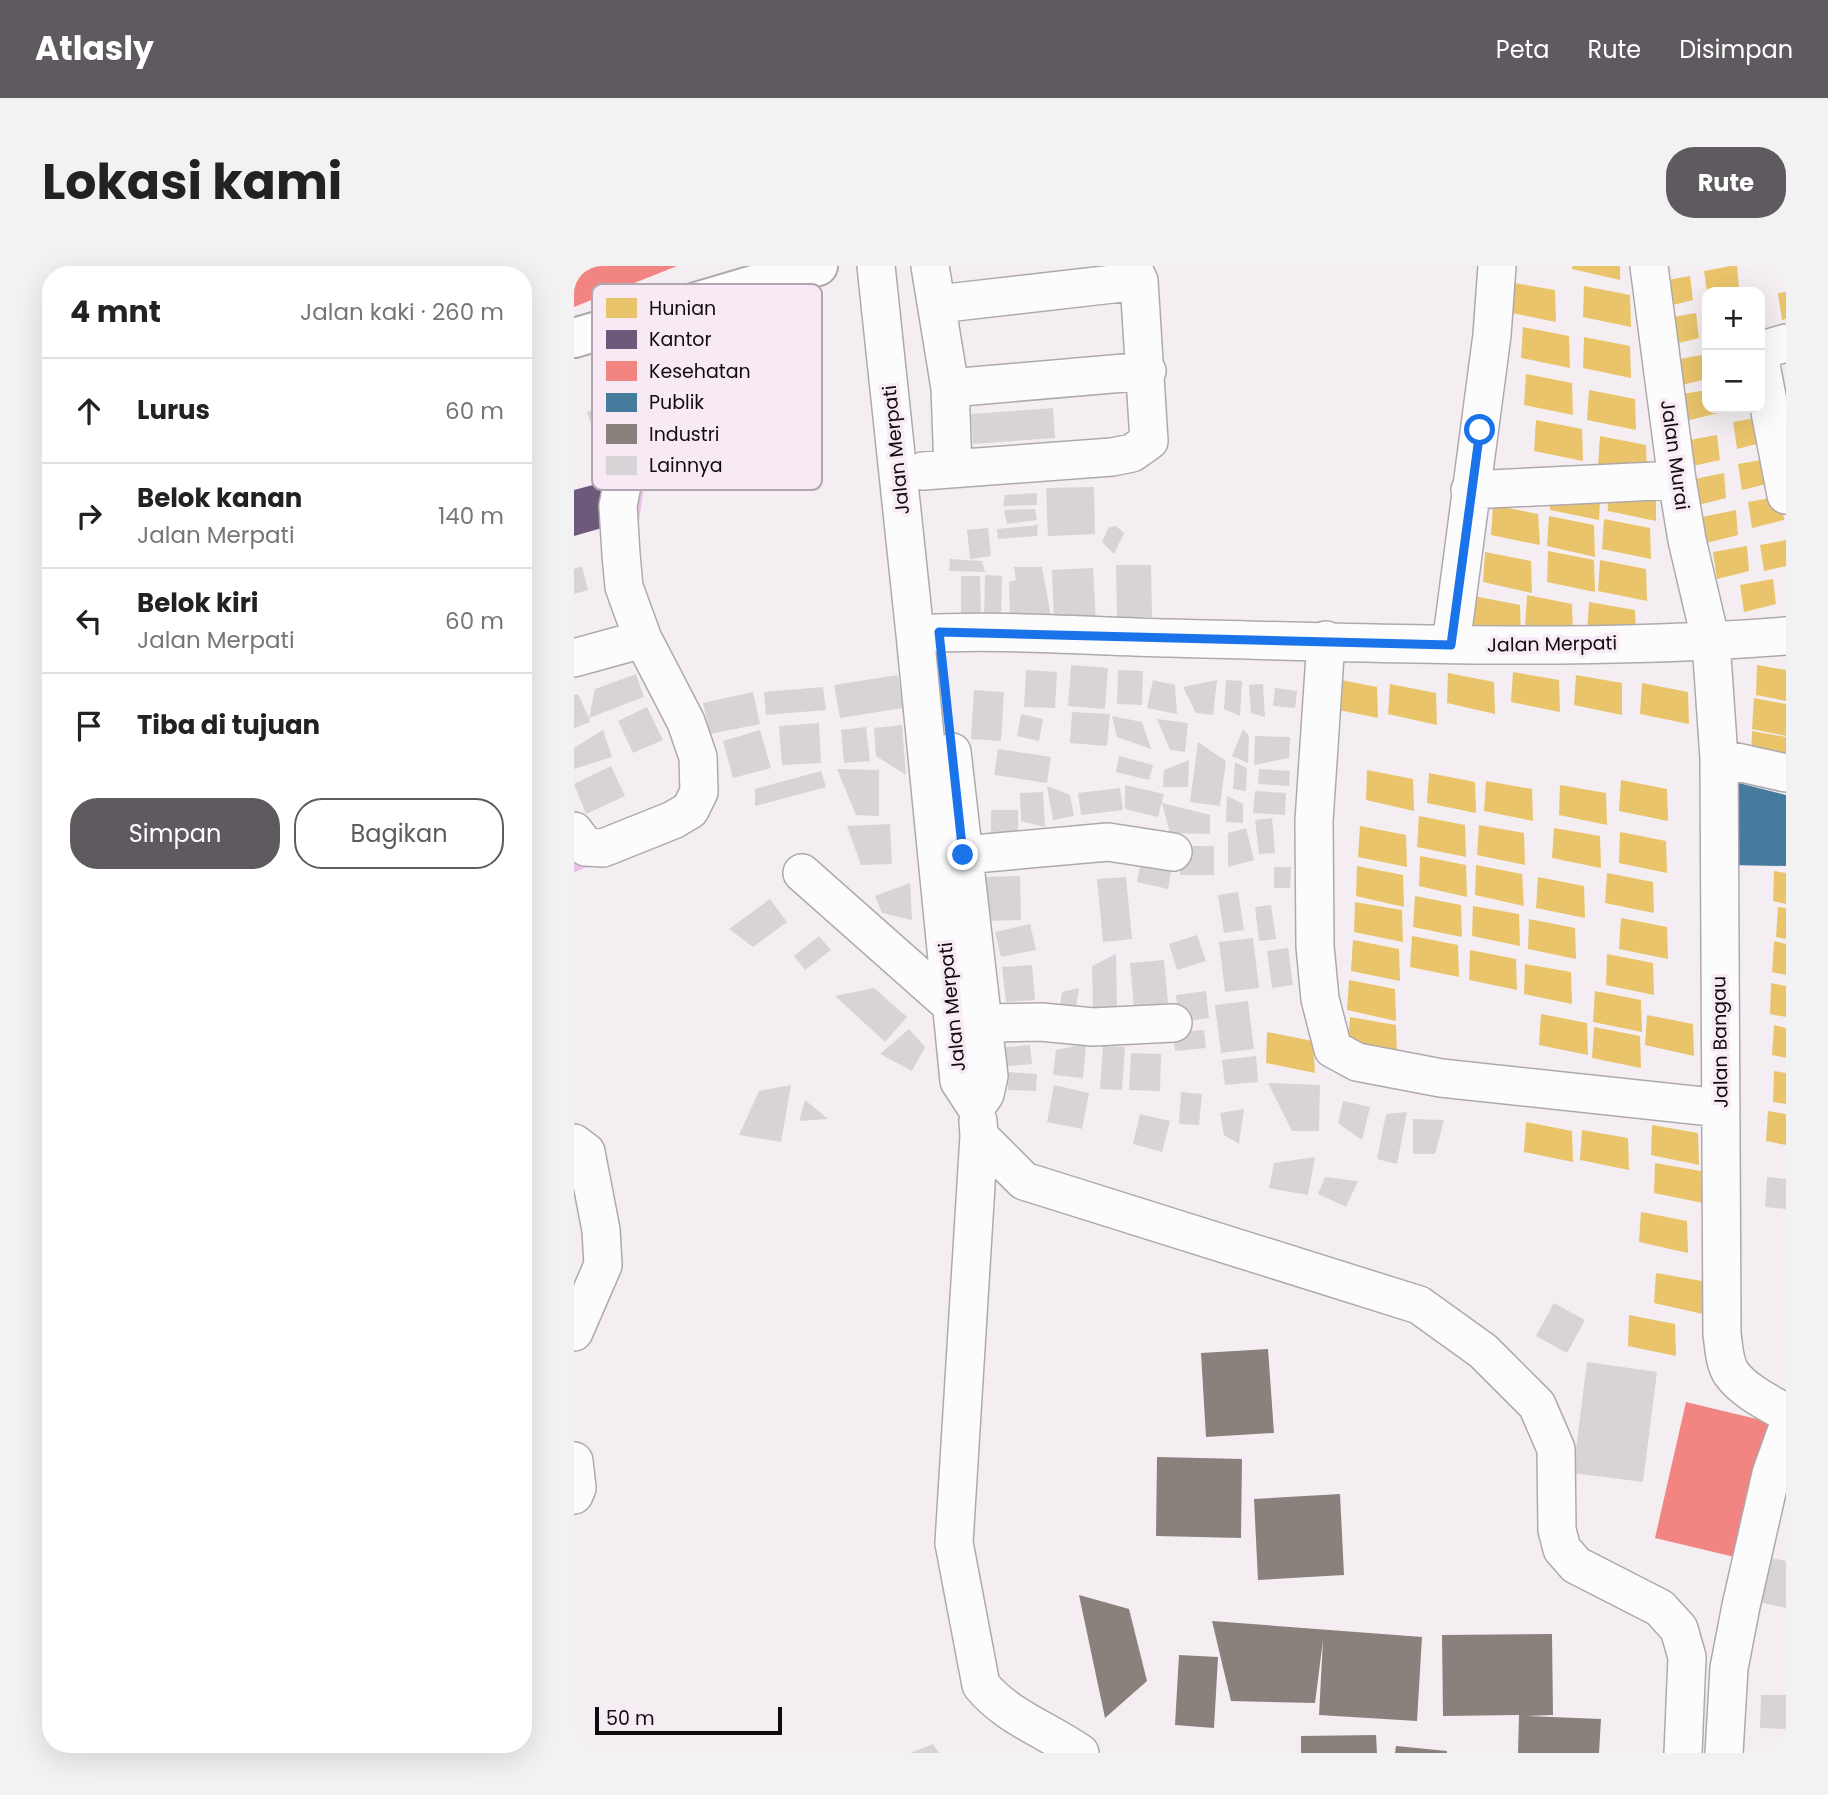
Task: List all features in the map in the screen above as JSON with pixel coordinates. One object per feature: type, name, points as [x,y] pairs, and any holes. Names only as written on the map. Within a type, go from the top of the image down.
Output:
[{"type":"main road","points":[[758,284],[818,266]]},
{"type":"main road","points":[[574,338],[592,333]]},
{"type":"street","name":"Jalan Merpati","points":[[876,266],[927,633],[963,855],[984,1023],[989,1076],[978,1121]]},
{"type":"street","name":"Jalan Merpati","points":[[898,266],[938,470],[927,633],[951,1005],[959,1081],[978,1121]]},
{"type":"street","points":[[930,266],[950,388],[938,470],[1112,457],[1132,453],[1149,441],[1146,371],[1136,273],[938,304]]},
{"type":"street","points":[[1451,645],[1492,335],[1497,266]]},
{"type":"street","name":"Jalan Murai","points":[[1649,266],[1676,480],[1711,642]]},
{"type":"street","points":[[1786,343],[1762,353],[1761,365],[1786,495]]},
{"type":"street","points":[[950,388],[1146,371]]},
{"type":"street","points":[[1470,490],[1676,480]]},
{"type":"street","points":[[576,839],[591,849],[603,848],[691,810],[699,792],[698,757],[686,722],[643,639],[624,587],[618,506],[621,490]]},
{"type":"street","name":"Jalan Merpati","points":[[927,633],[1326,640],[1451,645],[1711,642],[1786,636]]},
{"type":"street","points":[[574,659],[643,639]]},
{"type":"street","points":[[1326,640],[1314,821],[1315,946],[1320,999],[1333,1049],[1357,1062],[1441,1078],[1721,1108]]},
{"type":"street","name":"Jalan Bangau","points":[[1711,642],[1719,758],[1722,1334],[1725,1357],[1731,1373],[1755,1396],[1786,1413]]},
{"type":"street","points":[[1719,758],[1786,773]]},
{"type":"street","points":[[963,855],[1108,842],[1173,852]]},
{"type":"street","points":[[802,873],[951,1005]]},
{"type":"street","points":[[984,1023],[1041,1021],[1093,1027],[1173,1023]]},
{"type":"street","points":[[978,1121],[954,1543],[981,1685],[990,1696],[1025,1722],[1080,1753]]},
{"type":"street","points":[[978,1121],[1024,1181],[1419,1305],[1483,1351],[1537,1405],[1556,1449],[1557,1530],[1562,1549],[1576,1565],[1660,1608],[1679,1629],[1687,1657],[1683,1753]]},
{"type":"street","points":[[574,1143],[586,1152],[601,1230],[603,1265],[574,1332]]},
{"type":"street","points":[[1724,1753],[1729,1668],[1771,1474],[1786,1432]]},
{"type":"street","points":[[574,1461],[577,1488],[574,1495]]},
{"type":"building: Hunian","points":[[1572,266],[1620,266],[1620,280],[1572,269]]},
{"type":"building: Hunian","points":[[1737,266],[1739,287],[1706,287],[1704,271]]},
{"type":"building: Hunian","points":[[1690,276],[1693,300],[1661,308],[1656,282]]},
{"type":"building: Hunian","points":[[1508,282],[1555,290],[1556,322],[1507,312]]},
{"type":"building: Hunian","points":[[1584,286],[1630,295],[1631,327],[1583,317]]},
{"type":"building: Hunian","points":[[1786,292],[1786,319],[1782,320],[1778,293]]},
{"type":"building: Hunian","points":[[1696,313],[1699,338],[1667,346],[1662,319]]},
{"type":"building: Hunian","points":[[1523,327],[1569,336],[1570,368],[1521,358]]},
{"type":"building: Hunian","points":[[1584,337],[1630,346],[1631,378],[1583,368]]},
{"type":"building: Hunian","points":[[1702,355],[1702,380],[1678,386],[1674,360]]},
{"type":"building: Hunian","points":[[1526,374],[1572,383],[1573,415],[1524,405]]},
{"type":"building: Hunian","points":[[1589,390],[1635,399],[1636,430],[1587,420]]},
{"type":"building: Hunian","points":[[1702,391],[1702,413],[1718,413],[1686,421],[1682,394]]},
{"type":"building: Hunian","points":[[1767,416],[1769,441],[1737,449],[1733,422]]},
{"type":"building: Hunian","points":[[1536,420],[1582,429],[1583,461],[1534,451]]},
{"type":"building: Hunian","points":[[1717,435],[1720,460],[1688,467],[1684,441]]},
{"type":"building: Hunian","points":[[1600,436],[1646,445],[1647,477],[1598,466]]},
{"type":"building: Hunian","points":[[1772,458],[1774,482],[1742,490],[1738,464]]},
{"type":"building: Hunian","points":[[1724,473],[1726,498],[1694,506],[1690,480]]},
{"type":"building: Hunian","points":[[1607,489],[1656,495],[1656,521],[1608,511]]},
{"type":"building: Hunian","points":[[1550,492],[1600,501],[1599,520],[1550,510]]},
{"type":"building: Hunian","points":[[1782,496],[1784,520],[1752,528],[1748,502]]},
{"type":"building: Hunian","points":[[1493,505],[1538,514],[1540,545],[1491,535]]},
{"type":"building: Hunian","points":[[1736,510],[1738,535],[1706,543],[1702,517]]},
{"type":"building: Hunian","points":[[1549,516],[1594,525],[1595,557],[1547,546]]},
{"type":"building: Hunian","points":[[1604,519],[1650,528],[1651,559],[1602,549]]},
{"type":"building: Hunian","points":[[1786,540],[1786,566],[1764,571],[1760,545]]},
{"type":"building: Hunian","points":[[1747,546],[1749,571],[1717,579],[1713,552]]},
{"type":"building: Hunian","points":[[1548,551],[1594,560],[1595,592],[1547,582]]},
{"type":"building: Hunian","points":[[1485,552],[1531,561],[1532,593],[1483,582]]},
{"type":"building: Hunian","points":[[1600,560],[1646,569],[1647,601],[1598,591]]},
{"type":"building: Hunian","points":[[1773,579],[1776,604],[1744,612],[1740,585]]},
{"type":"building: Hunian","points":[[1527,595],[1572,604],[1573,636],[1525,626]]},
{"type":"building: Hunian","points":[[1474,596],[1520,605],[1521,637],[1473,627]]},
{"type":"building: Hunian","points":[[1589,602],[1635,610],[1636,642],[1587,632]]},
{"type":"building: Hunian","points":[[1757,665],[1786,670],[1786,701],[1756,695]]},
{"type":"building: Hunian","points":[[1513,672],[1559,680],[1560,712],[1511,702]]},
{"type":"building: Hunian","points":[[1448,673],[1494,682],[1495,714],[1447,703]]},
{"type":"building: Hunian","points":[[1576,675],[1622,683],[1622,715],[1574,705]]},
{"type":"building: Hunian","points":[[1331,678],[1377,687],[1378,718],[1329,708]]},
{"type":"building: Hunian","points":[[1642,683],[1688,692],[1689,724],[1640,714]]},
{"type":"building: Hunian","points":[[1390,684],[1436,693],[1437,725],[1388,714]]},
{"type":"building: Hunian","points":[[1754,698],[1786,704],[1786,736],[1752,729]]},
{"type":"building: Hunian","points":[[1752,731],[1786,737],[1786,769],[1751,761]]},
{"type":"building: Hunian","points":[[1367,770],[1413,779],[1414,811],[1366,800]]},
{"type":"building: Hunian","points":[[1429,773],[1475,782],[1476,813],[1427,803]]},
{"type":"building: Hunian","points":[[1621,780],[1667,789],[1668,821],[1619,811]]},
{"type":"building: Hunian","points":[[1486,781],[1532,789],[1533,821],[1484,811]]},
{"type":"building: Hunian","points":[[1560,785],[1606,793],[1607,825],[1559,815]]},
{"type":"building: Hunian","points":[[1419,816],[1465,825],[1466,857],[1417,847]]},
{"type":"building: Hunian","points":[[1479,825],[1524,833],[1525,865],[1477,855]]},
{"type":"building: Hunian","points":[[1360,826],[1406,835],[1407,867],[1358,857]]},
{"type":"building: Hunian","points":[[1554,828],[1600,836],[1601,868],[1552,858]]},
{"type":"building: Hunian","points":[[1620,832],[1666,841],[1667,873],[1619,863]]},
{"type":"building: Hunian","points":[[1420,856],[1466,865],[1467,897],[1419,886]]},
{"type":"building: Hunian","points":[[1476,865],[1522,874],[1524,906],[1475,895]]},
{"type":"building: Hunian","points":[[1357,866],[1403,875],[1404,907],[1356,896]]},
{"type":"building: Hunian","points":[[1774,871],[1786,873],[1786,904],[1773,901]]},
{"type":"building: Hunian","points":[[1607,873],[1653,882],[1654,913],[1605,903]]},
{"type":"building: Hunian","points":[[1538,877],[1584,886],[1585,918],[1536,908]]},
{"type":"building: Hunian","points":[[1415,896],[1461,905],[1462,937],[1413,927]]},
{"type":"building: Hunian","points":[[1355,902],[1402,910],[1403,942],[1354,932]]},
{"type":"building: Hunian","points":[[1473,906],[1519,914],[1520,946],[1472,936]]},
{"type":"building: Hunian","points":[[1778,907],[1786,908],[1786,939],[1776,937]]},
{"type":"building: Hunian","points":[[1621,918],[1667,927],[1668,959],[1619,949]]},
{"type":"building: Hunian","points":[[1529,919],[1575,928],[1576,959],[1528,949]]},
{"type":"building: Hunian","points":[[1412,936],[1458,945],[1459,977],[1410,967]]},
{"type":"building: Hunian","points":[[1353,940],[1399,949],[1400,981],[1351,971]]},
{"type":"building: Hunian","points":[[1774,941],[1786,944],[1786,975],[1772,972]]},
{"type":"building: Hunian","points":[[1470,950],[1516,959],[1517,990],[1469,980]]},
{"type":"building: Hunian","points":[[1607,954],[1653,963],[1654,995],[1606,985]]},
{"type":"building: Hunian","points":[[1525,964],[1571,972],[1572,1004],[1524,994]]},
{"type":"building: Hunian","points":[[1349,980],[1395,989],[1396,1021],[1347,1010]]},
{"type":"building: Hunian","points":[[1771,983],[1786,986],[1786,1017],[1770,1014]]},
{"type":"building: Hunian","points":[[1595,991],[1641,1000],[1642,1032],[1593,1022]]},
{"type":"building: Hunian","points":[[1541,1014],[1587,1023],[1588,1055],[1539,1045]]},
{"type":"building: Hunian","points":[[1647,1015],[1693,1024],[1694,1056],[1645,1045]]},
{"type":"building: Hunian","points":[[1350,1017],[1396,1025],[1397,1057],[1348,1047]]},
{"type":"building: Hunian","points":[[1774,1025],[1786,1028],[1786,1058],[1772,1055]]},
{"type":"building: Hunian","points":[[1594,1027],[1640,1036],[1641,1068],[1592,1058]]},
{"type":"building: Hunian","points":[[1267,1032],[1313,1041],[1315,1073],[1266,1063]]},
{"type":"building: Hunian","points":[[1774,1071],[1786,1073],[1786,1104],[1773,1102]]},
{"type":"building: Hunian","points":[[1768,1111],[1786,1114],[1786,1145],[1766,1141]]},
{"type":"building: Hunian","points":[[1526,1122],[1572,1131],[1573,1162],[1524,1152]]},
{"type":"building: Hunian","points":[[1652,1125],[1698,1133],[1699,1165],[1651,1155]]},
{"type":"building: Hunian","points":[[1582,1130],[1628,1138],[1629,1170],[1580,1160]]},
{"type":"building: Hunian","points":[[1655,1163],[1701,1171],[1703,1203],[1654,1193]]},
{"type":"building: Hunian","points":[[1641,1212],[1687,1221],[1688,1253],[1639,1242]]},
{"type":"building: Hunian","points":[[1656,1273],[1702,1281],[1703,1314],[1654,1303]]},
{"type":"building: Hunian","points":[[1629,1315],[1675,1324],[1676,1356],[1628,1346]]},
{"type":"building: Kantor","points":[[592,485],[592,490],[606,490],[616,524],[574,536],[574,490]]},
{"type":"building: Kesehatan","points":[[574,266],[677,266],[632,284],[592,284],[592,300],[574,307]]},
{"type":"building: Kesehatan","points":[[1686,1402],[1773,1423],[1743,1559],[1655,1538]]},
{"type":"building: Publik","points":[[1727,780],[1786,795],[1786,866],[1727,865]]},
{"type":"building: Industri","points":[[1268,1349],[1274,1433],[1206,1437],[1201,1353]]},
{"type":"building: Industri","points":[[1157,1457],[1242,1459],[1241,1538],[1156,1536]]},
{"type":"building: Industri","points":[[1340,1494],[1344,1575],[1258,1580],[1254,1499]]},
{"type":"building: Industri","points":[[1079,1595],[1129,1609],[1147,1681],[1105,1718]]},
{"type":"building: Industri","points":[[1212,1621],[1422,1637],[1417,1721],[1319,1715],[1323,1640],[1315,1703],[1231,1701]]},
{"type":"building: Industri","points":[[1552,1634],[1553,1715],[1526,1716],[1601,1719],[1599,1753],[1518,1753],[1519,1715],[1443,1716],[1442,1635]]},
{"type":"building: Industri","points":[[1179,1655],[1218,1657],[1214,1728],[1175,1725]]},
{"type":"building: Industri","points":[[1376,1735],[1377,1753],[1301,1753],[1301,1736]]},
{"type":"building: Industri","points":[[1396,1746],[1447,1751],[1447,1753],[1395,1753]]},
{"type":"building: Lainnya","points":[[1053,408],[1055,438],[973,444],[971,414]]},
{"type":"building: Lainnya","points":[[592,410],[592,427],[587,412]]},
{"type":"building: Lainnya","points":[[1094,487],[1095,534],[1048,536],[1046,488]]},
{"type":"building: Lainnya","points":[[1037,493],[1037,505],[1003,506],[1005,495]]},
{"type":"building: Lainnya","points":[[1035,509],[1037,520],[1007,524],[1004,510]]},
{"type":"building: Lainnya","points":[[1038,525],[1037,536],[998,539],[997,529]]},
{"type":"building: Lainnya","points":[[1116,526],[1124,533],[1114,554],[1102,542],[1109,527]]},
{"type":"building: Lainnya","points":[[988,528],[991,556],[970,559],[967,530]]},
{"type":"building: Lainnya","points":[[950,559],[982,561],[985,572],[949,571]]},
{"type":"building: Lainnya","points":[[1116,565],[1151,565],[1152,617],[1117,617]]},
{"type":"building: Lainnya","points":[[582,566],[588,590],[574,594],[574,569]]},
{"type":"building: Lainnya","points":[[1014,567],[1042,567],[1052,622],[1010,614],[1009,582],[1016,580]]},
{"type":"building: Lainnya","points":[[1093,568],[1096,623],[1054,625],[1052,570]]},
{"type":"building: Lainnya","points":[[985,575],[1002,576],[1001,619],[984,618]]},
{"type":"building: Lainnya","points":[[961,576],[980,576],[981,617],[961,617]]},
{"type":"building: Lainnya","points":[[1071,665],[1108,668],[1105,709],[1068,706]]},
{"type":"building: Lainnya","points":[[1026,670],[1057,672],[1055,708],[1024,707]]},
{"type":"building: Lainnya","points":[[1118,670],[1143,671],[1142,705],[1117,704]]},
{"type":"building: Lainnya","points":[[636,674],[644,697],[589,718],[595,689]]},
{"type":"building: Lainnya","points":[[898,675],[903,708],[840,718],[834,685]]},
{"type":"building: Lainnya","points":[[1153,680],[1175,685],[1177,714],[1147,708]]},
{"type":"building: Lainnya","points":[[1217,680],[1213,715],[1196,713],[1183,687]]},
{"type":"building: Lainnya","points":[[1226,680],[1242,681],[1240,716],[1224,709]]},
{"type":"building: Lainnya","points":[[1263,684],[1265,717],[1251,713],[1249,685]]},
{"type":"building: Lainnya","points":[[823,687],[826,710],[766,715],[764,692]]},
{"type":"building: Lainnya","points":[[1275,688],[1297,691],[1295,708],[1273,706]]},
{"type":"building: Lainnya","points":[[974,690],[1004,692],[1001,741],[971,739]]},
{"type":"building: Lainnya","points":[[753,692],[760,724],[710,734],[703,703]]},
{"type":"building: Lainnya","points":[[578,694],[590,722],[574,728],[574,695]]},
{"type":"building: Lainnya","points":[[647,707],[663,740],[633,753],[618,721]]},
{"type":"building: Lainnya","points":[[1072,712],[1110,714],[1107,746],[1070,743]]},
{"type":"building: Lainnya","points":[[1021,714],[1043,719],[1039,741],[1017,736]]},
{"type":"building: Lainnya","points":[[1112,716],[1142,722],[1151,749],[1117,737]]},
{"type":"building: Lainnya","points":[[1157,719],[1188,723],[1185,752],[1170,750]]},
{"type":"building: Lainnya","points":[[819,723],[821,763],[782,765],[779,726]]},
{"type":"building: Lainnya","points":[[902,725],[906,775],[876,756],[874,728]]},
{"type":"building: Lainnya","points":[[866,727],[870,761],[844,763],[841,730]]},
{"type":"building: Lainnya","points":[[1243,729],[1249,736],[1248,763],[1232,756]]},
{"type":"building: Lainnya","points":[[603,730],[612,757],[574,769],[574,748]]},
{"type":"building: Lainnya","points":[[760,730],[771,768],[733,778],[723,741]]},
{"type":"building: Lainnya","points":[[1255,736],[1290,737],[1289,758],[1254,765]]},
{"type":"building: Lainnya","points":[[1198,742],[1226,761],[1220,806],[1190,802]]},
{"type":"building: Lainnya","points":[[998,749],[1051,757],[1047,783],[994,775]]},
{"type":"building: Lainnya","points":[[1119,756],[1153,765],[1149,780],[1116,772]]},
{"type":"building: Lainnya","points":[[1189,760],[1188,787],[1163,787],[1164,770]]},
{"type":"building: Lainnya","points":[[1235,762],[1247,768],[1246,791],[1233,789]]},
{"type":"building: Lainnya","points":[[611,766],[625,796],[586,814],[574,784]]},
{"type":"building: Lainnya","points":[[837,769],[879,770],[879,816],[856,815]]},
{"type":"building: Lainnya","points":[[1259,769],[1290,771],[1289,786],[1258,784]]},
{"type":"building: Lainnya","points":[[821,771],[826,787],[755,806],[755,789]]},
{"type":"building: Lainnya","points":[[1125,785],[1164,794],[1158,817],[1125,809]]},
{"type":"building: Lainnya","points":[[1047,786],[1070,795],[1074,816],[1053,820]]},
{"type":"building: Lainnya","points":[[1120,788],[1123,810],[1081,815],[1078,793]]},
{"type":"building: Lainnya","points":[[1255,791],[1286,793],[1285,815],[1253,813]]},
{"type":"building: Lainnya","points":[[1043,792],[1045,827],[1021,821],[1020,793]]},
{"type":"building: Lainnya","points":[[1227,796],[1243,804],[1243,823],[1226,822]]},
{"type":"building: Lainnya","points":[[1162,803],[1210,815],[1210,834],[1170,833]]},
{"type":"building: Lainnya","points":[[991,810],[1018,810],[1018,843],[991,843]]},
{"type":"building: Lainnya","points":[[1272,818],[1275,853],[1259,854],[1255,820]]},
{"type":"building: Lainnya","points":[[890,824],[892,864],[861,865],[847,826]]},
{"type":"building: Lainnya","points":[[1246,828],[1254,860],[1228,867],[1228,833]]},
{"type":"building: Lainnya","points":[[1180,846],[1214,846],[1214,875],[1180,875]]},
{"type":"building: Lainnya","points":[[1141,861],[1172,867],[1168,889],[1137,882]]},
{"type":"building: Lainnya","points":[[1274,867],[1291,867],[1290,888],[1274,888]]},
{"type":"building: Lainnya","points":[[1020,876],[1021,920],[984,921],[983,877]]},
{"type":"building: Lainnya","points":[[1126,877],[1132,939],[1103,942],[1097,879]]},
{"type":"building: Lainnya","points":[[910,883],[912,920],[882,913],[875,896]]},
{"type":"building: Lainnya","points":[[1238,892],[1244,930],[1224,933],[1218,895]]},
{"type":"building: Lainnya","points":[[770,899],[787,922],[753,947],[729,929]]},
{"type":"building: Lainnya","points":[[1271,905],[1276,939],[1259,941],[1255,907]]},
{"type":"building: Lainnya","points":[[1030,924],[1036,950],[1001,957],[995,932]]},
{"type":"building: Lainnya","points":[[1197,935],[1206,961],[1177,970],[1169,944]]},
{"type":"building: Lainnya","points":[[819,936],[831,950],[805,970],[794,956]]},
{"type":"building: Lainnya","points":[[1253,938],[1259,988],[1225,992],[1219,942]]},
{"type":"building: Lainnya","points":[[1288,948],[1293,985],[1272,988],[1267,951]]},
{"type":"building: Lainnya","points":[[1116,954],[1117,1010],[1093,1010],[1092,966]]},
{"type":"building: Lainnya","points":[[1164,960],[1168,1003],[1134,1007],[1130,963]]},
{"type":"building: Lainnya","points":[[1032,965],[1035,1000],[1006,1002],[1002,967]]},
{"type":"building: Lainnya","points":[[874,988],[907,1017],[885,1042],[835,996]]},
{"type":"building: Lainnya","points":[[1079,988],[1075,1014],[1059,1012],[1062,992]]},
{"type":"building: Lainnya","points":[[1206,991],[1209,1018],[1179,1022],[1176,995]]},
{"type":"building: Lainnya","points":[[1248,1001],[1254,1049],[1221,1053],[1215,1005]]},
{"type":"building: Lainnya","points":[[909,1029],[925,1047],[912,1071],[880,1054]]},
{"type":"building: Lainnya","points":[[1204,1030],[1206,1048],[1175,1051],[1173,1033]]},
{"type":"building: Lainnya","points":[[1086,1044],[1083,1078],[1053,1075],[1056,1050]]},
{"type":"building: Lainnya","points":[[1030,1045],[1032,1064],[1000,1067],[998,1048]]},
{"type":"building: Lainnya","points":[[1103,1046],[1125,1047],[1122,1090],[1100,1089]]},
{"type":"building: Lainnya","points":[[1131,1053],[1161,1054],[1160,1091],[1129,1090]]},
{"type":"building: Lainnya","points":[[1256,1056],[1258,1082],[1225,1085],[1222,1060]]},
{"type":"building: Lainnya","points":[[1009,1072],[1037,1074],[1036,1091],[1008,1090]]},
{"type":"building: Lainnya","points":[[1268,1083],[1320,1085],[1319,1131],[1292,1131]]},
{"type":"building: Lainnya","points":[[791,1085],[781,1142],[739,1135],[759,1091]]},
{"type":"building: Lainnya","points":[[1054,1085],[1089,1093],[1082,1129],[1047,1122]]},
{"type":"building: Lainnya","points":[[1181,1092],[1202,1094],[1199,1125],[1179,1124]]},
{"type":"building: Lainnya","points":[[805,1100],[828,1119],[799,1121]]},
{"type":"building: Lainnya","points":[[1343,1101],[1370,1107],[1362,1140],[1338,1123]]},
{"type":"building: Lainnya","points":[[1244,1109],[1239,1144],[1224,1135],[1220,1113]]},
{"type":"building: Lainnya","points":[[1407,1112],[1397,1164],[1377,1159],[1386,1114]]},
{"type":"building: Lainnya","points":[[1140,1114],[1170,1121],[1162,1152],[1133,1144]]},
{"type":"building: Lainnya","points":[[1413,1119],[1444,1120],[1435,1154],[1413,1154]]},
{"type":"building: Lainnya","points":[[1315,1157],[1308,1195],[1269,1188],[1274,1163]]},
{"type":"building: Lainnya","points":[[1325,1177],[1358,1181],[1346,1207],[1318,1194]]},
{"type":"building: Lainnya","points":[[1767,1177],[1786,1179],[1786,1209],[1765,1207]]},
{"type":"building: Lainnya","points":[[1554,1303],[1585,1320],[1567,1353],[1536,1336]]},
{"type":"building: Lainnya","points":[[1587,1362],[1657,1372],[1643,1482],[1573,1473]]},
{"type":"building: Lainnya","points":[[1766,1557],[1786,1561],[1786,1608],[1758,1602]]},
{"type":"building: Lainnya","points":[[1761,1695],[1786,1695],[1786,1729],[1760,1728]]},
{"type":"building: Lainnya","points":[[933,1744],[939,1753],[910,1753]]},
{"type":"waterway","points":[[635,521],[639,490]]},
{"type":"waterway","points":[[574,868],[591,861]]},
{"type":"route","points":[[963,855],[939,632],[1451,645],[1480,430]]}]
